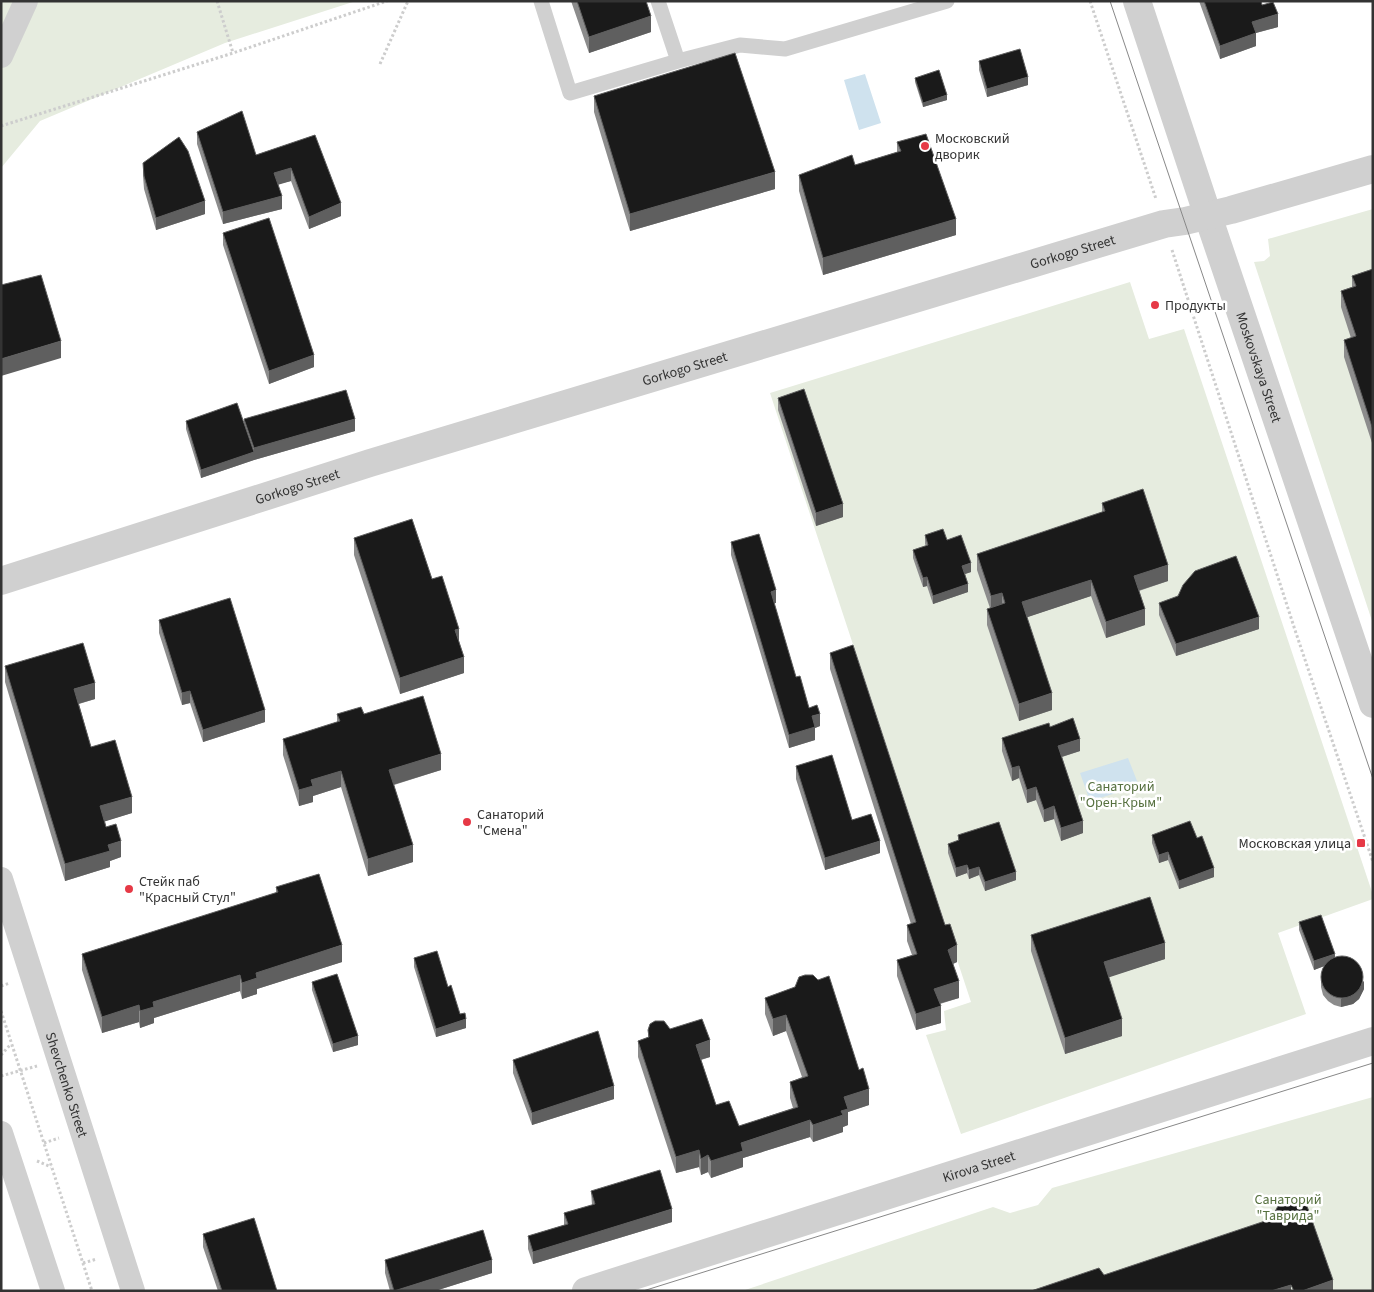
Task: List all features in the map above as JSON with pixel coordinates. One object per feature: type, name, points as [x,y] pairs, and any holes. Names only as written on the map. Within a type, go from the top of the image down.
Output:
[{"type":"street","points":[[1,56],[26,1]]},
{"type":"street","name":"Moskovskaya Street","points":[[1137,1],[1373,704]]},
{"type":"street","name":"Gorkogo Street","points":[[1,581],[370,463],[1164,224],[1208,216],[1373,169]]},
{"type":"street","name":"Shevchenko Street","points":[[1,879],[133,1291]]},
{"type":"street","name":"Kirova Street","points":[[586,1291],[1373,1041]]},
{"type":"street","points":[[1,1133],[53,1291]]},
{"type":"lane","points":[[541,1],[570,93],[740,45],[785,49],[947,1]]},
{"type":"lane","points":[[658,1],[678,61]]},
{"type":"path","points":[[217,1],[233,52]]},
{"type":"path","points":[[1,126],[387,1]]},
{"type":"path","points":[[380,64],[408,1]]},
{"type":"path","points":[[1090,1],[1298,639],[1373,862]]},
{"type":"path","points":[[1,1011],[92,1291]]},
{"type":"path","points":[[1,1055],[12,1044]]},
{"type":"path","points":[[1,1076],[59,1060]]},
{"type":"green space","points":[[1,1],[356,1],[225,43],[40,121],[1,168]]},
{"type":"green space","points":[[1373,209],[1373,624],[1254,262],[1264,261],[1270,256],[1268,239]]},
{"type":"green space","name":"Санаторий \"Орен-Крым\"","points":[[1130,282],[1149,339],[1184,329],[1373,899],[1278,933],[1306,1014],[961,1134],[926,1035],[946,1030],[944,1011],[971,1002],[770,393]]},
{"type":"green space","name":"Санаторий \"Таврида\"","points":[[1373,1097],[1373,1291],[742,1291],[993,1207],[1010,1213],[1038,1205],[1052,1188]]},
{"type":"water","points":[[865,74],[881,123],[859,130],[844,80]]},
{"type":"water","points":[[1128,758],[1139,786],[1090,801],[1080,773]]},
{"type":"building","points":[[577,1],[646,1],[651,16],[589,37]]},
{"type":"building","points":[[1204,1],[1261,1],[1262,5],[1273,2],[1278,14],[1252,22],[1256,33],[1220,46]]},
{"type":"building","points":[[1020,49],[1028,77],[987,89],[979,61]]},
{"type":"building","points":[[735,53],[775,172],[630,214],[594,96]]},
{"type":"building","points":[[939,70],[947,95],[923,103],[915,78]]},
{"type":"building","points":[[242,111],[256,155],[315,135],[341,203],[309,217],[291,168],[274,173],[282,196],[223,212],[197,132]]},
{"type":"building","points":[[926,134],[956,219],[823,258],[799,175],[852,155],[855,165],[901,151],[897,142]]},
{"type":"building","points":[[179,137],[188,151],[205,201],[156,218],[144,176],[143,163]]},
{"type":"building","points":[[269,218],[314,355],[269,371],[223,233]]},
{"type":"building","points":[[1373,269],[1373,430],[1344,340],[1356,336],[1341,291],[1356,286],[1352,276]]},
{"type":"building","points":[[41,275],[61,341],[1,359],[1,285]]},
{"type":"building","points":[[804,389],[843,504],[816,513],[778,398]]},
{"type":"building","points":[[346,390],[355,419],[254,448],[244,419]]},
{"type":"building","points":[[237,403],[254,452],[201,470],[186,421]]},
{"type":"building","points":[[1143,489],[1168,565],[1134,576],[1145,609],[1106,622],[1091,580],[1022,602],[1052,693],[1019,704],[987,609],[1005,603],[1002,593],[991,596],[977,554],[1105,511],[1102,503]]},
{"type":"building","points":[[412,519],[432,579],[442,576],[459,629],[455,630],[464,657],[400,678],[354,538]]},
{"type":"building","points":[[943,529],[947,540],[961,535],[971,563],[962,566],[968,584],[933,596],[927,577],[923,578],[913,550],[928,545],[925,535]]},
{"type":"building","points":[[759,534],[776,590],[771,592],[796,677],[800,676],[809,708],[817,705],[820,714],[812,716],[815,727],[789,735],[731,542]]},
{"type":"building","points":[[1236,556],[1259,617],[1176,644],[1159,603],[1178,596],[1183,585],[1195,571]]},
{"type":"building","points":[[230,598],[265,710],[203,730],[190,691],[182,693],[159,620]]},
{"type":"building","points":[[83,643],[95,683],[74,689],[91,747],[115,740],[132,797],[100,806],[106,827],[116,824],[121,841],[108,845],[110,851],[65,864],[5,666]]},
{"type":"building","points":[[853,645],[945,925],[950,924],[957,945],[948,950],[959,981],[934,989],[941,1006],[916,1014],[897,960],[917,954],[907,925],[916,922],[830,653]]},
{"type":"building","points":[[423,696],[441,754],[389,770],[413,845],[368,859],[341,771],[311,780],[313,786],[299,790],[283,739],[340,721],[337,714],[361,707],[364,714]]},
{"type":"building","points":[[1073,718],[1080,739],[1058,746],[1083,821],[1061,828],[1054,806],[1044,810],[1036,787],[1027,790],[1019,766],[1012,768],[1002,738],[1049,723],[1050,727]]},
{"type":"building","points":[[832,755],[852,820],[871,814],[880,841],[825,858],[796,766]]},
{"type":"building","points":[[1190,821],[1197,838],[1202,836],[1214,868],[1179,881],[1168,852],[1159,855],[1152,835]]},
{"type":"building","points":[[999,822],[1016,872],[985,882],[979,867],[969,870],[967,865],[956,868],[948,844],[959,840],[958,835]]},
{"type":"building","points":[[319,874],[342,945],[256,973],[257,978],[242,983],[240,975],[153,1002],[154,1007],[140,1011],[139,1005],[102,1017],[82,954],[278,892],[276,887]]},
{"type":"building","points":[[1150,897],[1165,943],[1104,962],[1122,1019],[1065,1038],[1031,935]]},
{"type":"building","points":[[1321,915],[1335,954],[1314,961],[1299,922]]},
{"type":"building","points":[[437,951],[448,987],[451,985],[460,1014],[465,1013],[466,1019],[436,1029],[414,958]]},
{"type":"building","points":[[1346,956],[1354,959],[1360,965],[1363,977],[1360,989],[1354,995],[1338,998],[1330,995],[1324,989],[1321,973],[1324,965],[1330,959]]},
{"type":"building","points":[[337,974],[358,1036],[333,1044],[312,982]]},
{"type":"building","points":[[813,975],[818,980],[829,976],[859,1070],[863,1068],[869,1089],[844,1097],[848,1109],[841,1111],[843,1115],[813,1125],[810,1120],[741,1143],[743,1151],[711,1161],[708,1155],[701,1159],[699,1150],[676,1157],[638,1041],[649,1037],[648,1030],[650,1024],[655,1021],[664,1021],[670,1029],[702,1019],[710,1040],[696,1045],[716,1105],[729,1101],[739,1126],[798,1107],[790,1082],[808,1076],[786,1015],[773,1019],[765,998],[795,987],[799,977]]},
{"type":"building","points":[[598,1031],[614,1086],[532,1113],[513,1060]]},
{"type":"building","points":[[660,1170],[672,1209],[533,1252],[528,1236],[568,1224],[564,1213],[595,1204],[591,1191]]},
{"type":"building","points":[[1293,1199],[1307,1206],[1333,1280],[1302,1291],[1294,1291],[1291,1285],[1271,1291],[1031,1291],[1099,1268],[1104,1275],[1271,1219],[1278,1206]]},
{"type":"building","points":[[254,1218],[277,1291],[222,1291],[203,1234]]},
{"type":"building","points":[[483,1230],[492,1260],[394,1291],[385,1260]]},
{"type":"tram line","points":[[1110,1],[1373,779]]},
{"type":"tram line","points":[[643,1291],[1373,1063]]},
{"type":"place","name":"Московский дворик","points":[[925,146]]},
{"type":"place","name":"Продукты","points":[[1155,305]]},
{"type":"place","name":"Санаторий \"Смена\"","points":[[467,822]]},
{"type":"place","name":"Московская улица","points":[[1361,843]]},
{"type":"place","name":"Стейк паб \"Красный Стул\"","points":[[129,889]]}]
